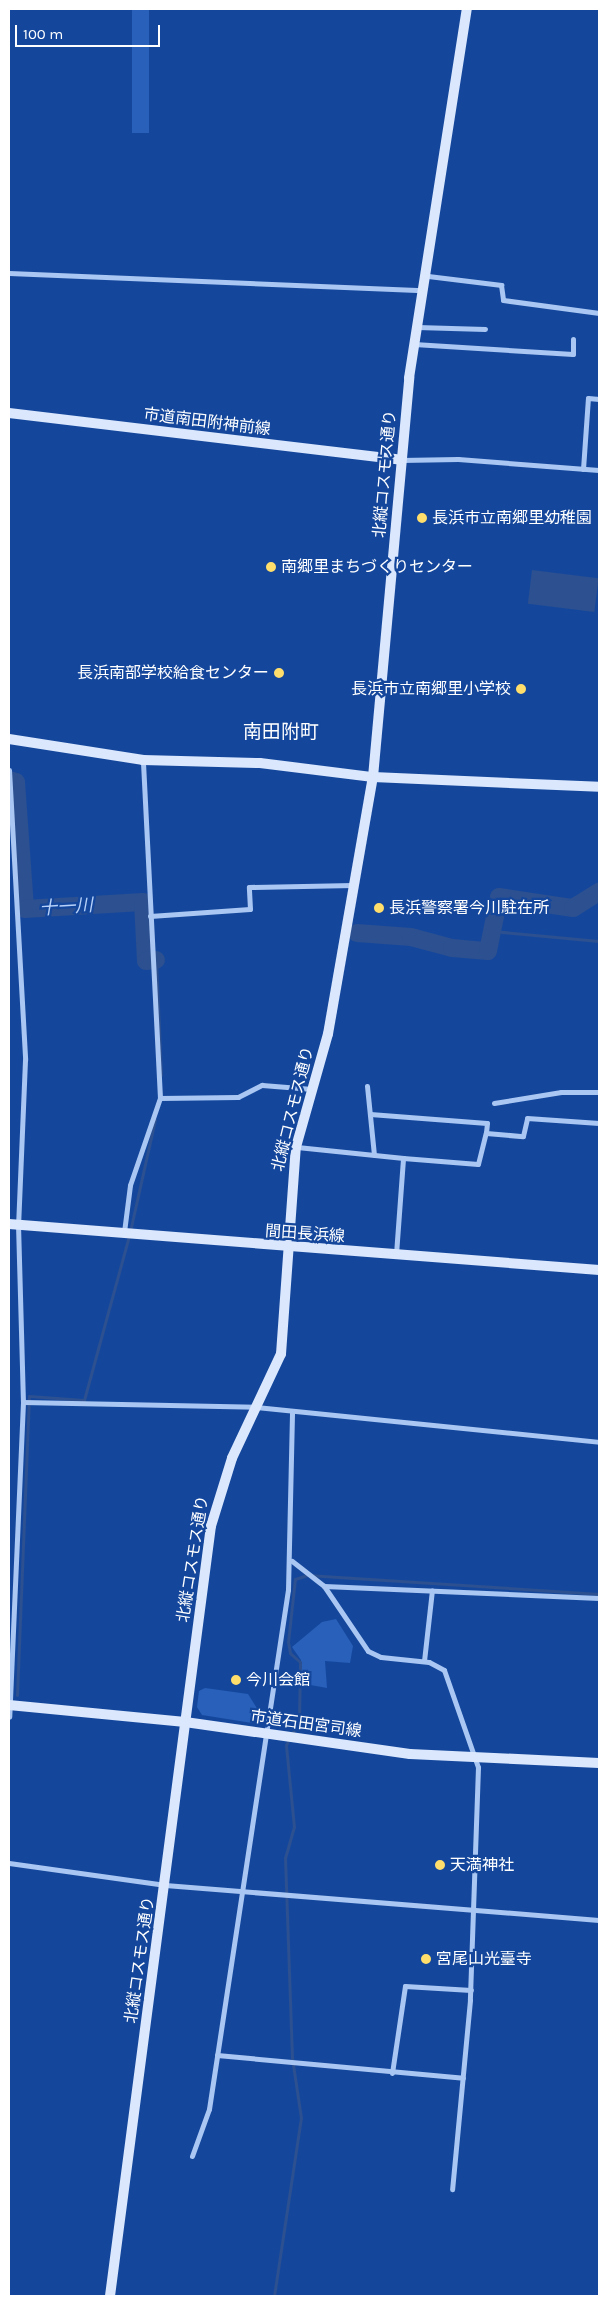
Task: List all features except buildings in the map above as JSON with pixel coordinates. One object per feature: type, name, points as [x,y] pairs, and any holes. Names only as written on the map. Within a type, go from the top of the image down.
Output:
[{"type":"street","name":"北縦コスモス通り","points":[[110,2296],[215,1506],[256,1407],[281,1354],[287,1249],[296,1147],[328,1034],[373,777],[401,460],[414,344],[428,276],[468,9]]},
{"type":"street","points":[[9,273],[424,290]]},
{"type":"street","points":[[428,276],[501,285],[503,300],[599,313]]},
{"type":"street","points":[[417,327],[485,329]]},
{"type":"street","points":[[414,344],[573,354],[573,338]]},
{"type":"street","points":[[583,469],[588,398],[599,399]]},
{"type":"street","name":"市道南田附神前線","points":[[9,413],[401,460]]},
{"type":"street","points":[[401,460],[458,459],[599,470]]},
{"type":"street","points":[[9,739],[143,760],[260,763],[373,777],[599,787]]},
{"type":"street","points":[[124,1232],[130,1186],[160,1098],[143,760]]},
{"type":"street","points":[[9,770],[25,1060],[13,1224],[23,1402],[9,1716]]},
{"type":"street","points":[[150,916],[250,909],[249,886],[353,885]]},
{"type":"street","points":[[160,1098],[238,1097],[262,1086],[312,1089]]},
{"type":"street","points":[[367,1086],[374,1155]]},
{"type":"street","points":[[494,1102],[561,1092],[599,1092]]},
{"type":"street","points":[[296,1147],[478,1164],[487,1123],[370,1114]]},
{"type":"street","points":[[486,1134],[523,1136],[527,1118],[599,1123]]},
{"type":"street","points":[[396,1254],[403,1158]]},
{"type":"street","name":"間田長浜線","points":[[13,1224],[124,1232],[287,1249],[396,1254],[599,1270]]},
{"type":"street","points":[[23,1402],[256,1407],[599,1442]]},
{"type":"street","points":[[192,2156],[209,2109],[292,1562],[292,1411]]},
{"type":"street","points":[[9,1542],[17,1542]]},
{"type":"street","points":[[292,1562],[324,1586],[368,1651],[381,1657],[424,1661],[440,1666],[450,1679],[476,1760],[480,1780],[472,1911],[471,1990],[452,2189]]},
{"type":"street","points":[[324,1586],[599,1598]]},
{"type":"street","points":[[424,1661],[432,1590]]},
{"type":"street","name":"市道石田宮司線","points":[[9,1705],[185,1722],[476,1760],[526,1756],[599,1763]]},
{"type":"street","points":[[9,1863],[165,1885],[599,1920]]},
{"type":"street","points":[[392,2073],[405,1986],[471,1990]]},
{"type":"street","points":[[217,2055],[392,2073],[463,2078]]},
{"type":"shaded area","points":[[132,9],[149,9],[149,133],[132,133]]},
{"type":"shaded area","points":[[532,570],[599,578],[594,612],[528,604]]},
{"type":"shaded area","points":[[336,1619],[353,1646],[350,1663],[325,1661],[327,1688],[305,1684],[299,1680],[301,1660],[292,1647],[322,1622]]},
{"type":"shaded area","points":[[205,1688],[248,1694],[258,1710],[252,1723],[202,1715],[197,1707],[199,1691]]},
{"type":"waterway","name":"十一川","points":[[9,780],[16,782],[25,909],[143,902],[146,961],[156,960]]},
{"type":"waterway","name":"十一川","points":[[357,933],[411,937],[452,948],[488,951],[499,897],[573,908],[599,892]]},
{"type":"waterway","points":[[492,931],[599,941]]},
{"type":"waterway","points":[[156,960],[161,1075]]},
{"type":"waterway","points":[[131,1227],[155,1120]]},
{"type":"waterway","points":[[17,1695],[29,1396],[84,1400],[129,1236]]},
{"type":"waterway","points":[[274,2296],[301,2118],[292,2058],[285,1858],[294,1827],[286,1745],[299,1721],[300,1662],[290,1653],[288,1642],[295,1579],[307,1575],[599,1594]]},
{"type":"place","name":"長浜市立南郷里幼稚園","points":[[422,518]]},
{"type":"place","name":"南郷里まちづくりセンター","points":[[271,567]]},
{"type":"place","name":"長浜南部学校給食センター","points":[[279,673]]},
{"type":"place","name":"長浜市立南郷里小学校","points":[[521,689]]},
{"type":"place","name":"長浜警察署今川駐在所","points":[[379,908]]},
{"type":"place","name":"今川会館","points":[[236,1680]]},
{"type":"place","name":"天満神社","points":[[440,1865]]},
{"type":"place","name":"宮尾山光臺寺","points":[[426,1959]]},
{"type":"district","name":"南田附町","points":[[281,733]]}]
